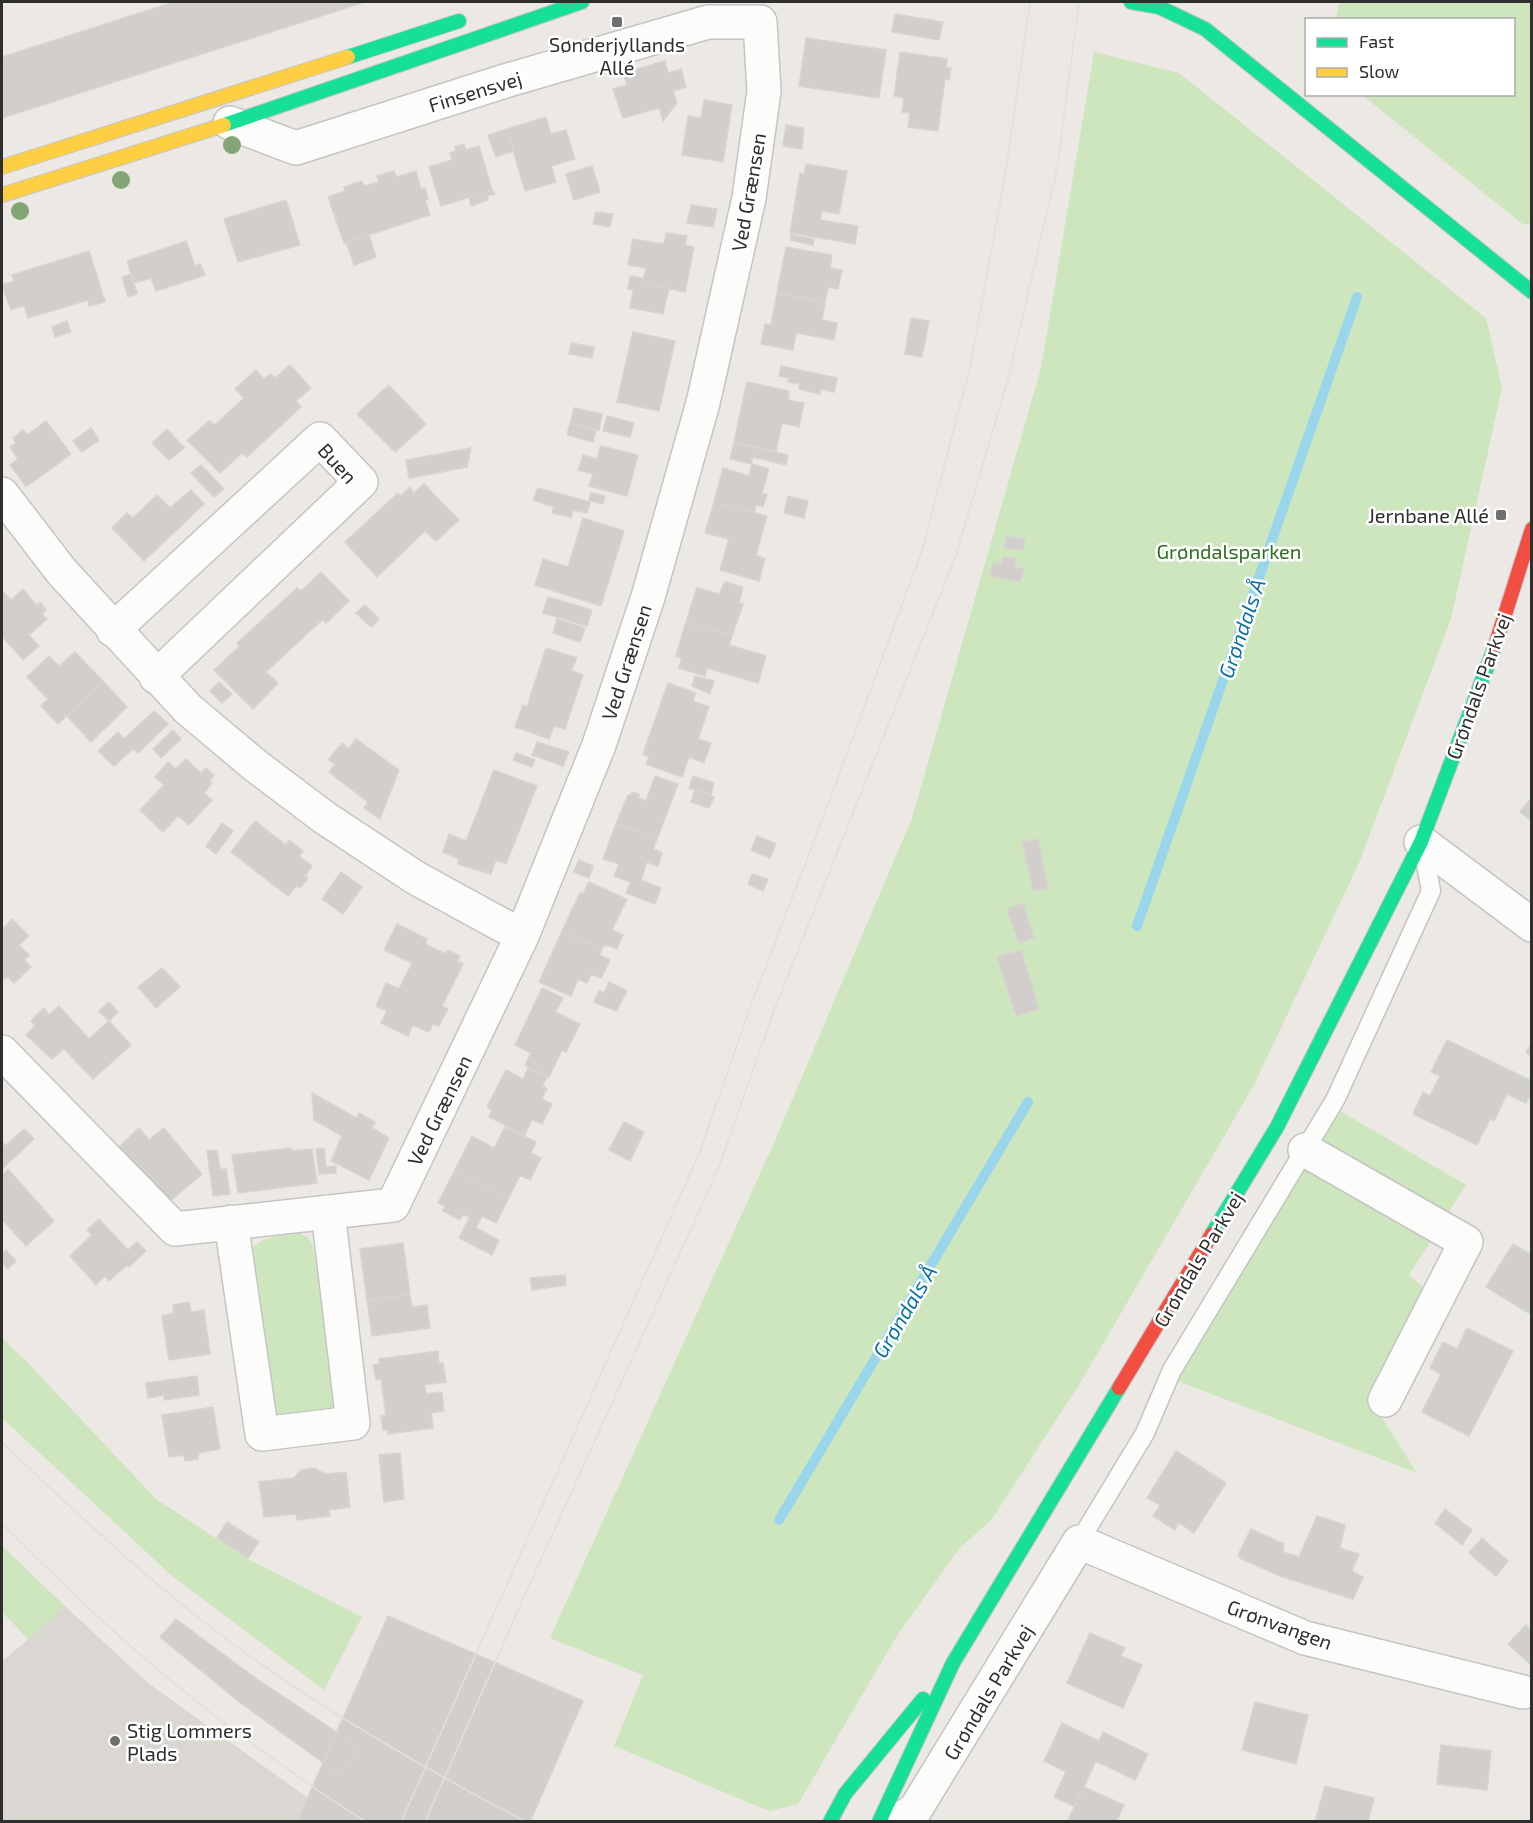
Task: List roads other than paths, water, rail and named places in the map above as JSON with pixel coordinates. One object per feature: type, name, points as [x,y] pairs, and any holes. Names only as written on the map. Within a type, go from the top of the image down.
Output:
[{"type":"main road","points":[[2,167],[226,110],[582,2]]},
{"type":"main road","points":[[1131,2],[1159,7],[1205,29],[1532,292]]},
{"type":"main road","points":[[2,195],[472,16]]},
{"type":"main road","name":"Grøndals Parkvej","points":[[879,1821],[952,1663],[1277,1127],[1421,842],[1493,651],[1532,529]]},
{"type":"main road","name":"Grøndals Parkvej","points":[[830,1821],[845,1794],[952,1663]]},
{"type":"street","name":"Finsensvej","points":[[226,110],[296,148],[505,81],[708,22],[760,22]]},
{"type":"street","name":"Ved Grænsen","points":[[2,1052],[175,1229],[393,1205],[522,936],[599,745],[648,597],[703,403],[749,198],[764,91],[760,22]]},
{"type":"street","name":"Buen","points":[[113,630],[320,439],[361,482],[156,677]]},
{"type":"street","points":[[2,494],[62,572],[156,677],[188,709],[256,766],[325,818],[416,878],[522,936]]},
{"type":"street","points":[[1421,842],[1532,925]]},
{"type":"street","points":[[1305,1150],[1466,1242],[1385,1400]]},
{"type":"street","points":[[231,1222],[262,1434],[353,1423],[328,1212]]},
{"type":"street","name":"Grønvangen","points":[[1079,1542],[1305,1638],[1523,1692]]},
{"type":"street","name":"Grøndals Parkvej","points":[[896,1821],[915,1810],[1079,1542]]},
{"type":"lane","name":"Grøndals Parkvej","points":[[1079,1542],[1145,1433],[1172,1370],[1335,1100],[1431,891],[1421,842]]},
{"type":"waterway","name":"Grøndals Å","points":[[1137,926],[1357,297]]},
{"type":"waterway","name":"Grøndals Å","points":[[779,1520],[1028,1102]]},
{"type":"tram line","points":[[401,1822],[699,1154],[751,1005],[923,548],[970,367],[1006,170],[1030,2]]},
{"type":"tram line","points":[[425,1822],[527,1590],[719,1167],[773,1013],[956,555],[1008,379],[1057,169],[1079,2]]},
{"type":"tram line","points":[[2,1442],[120,1552],[234,1645],[356,1726],[526,1822]]},
{"type":"tram line","points":[[2,1524],[97,1616],[181,1689],[258,1748],[366,1822]]},
{"type":"place","name":"Sønderjyllands Allé","points":[[617,22]]},
{"type":"place","name":"Jernbane Allé","points":[[1501,515]]},
{"type":"place","name":"Stig Lommers Plads","points":[[115,1741]]},
{"type":"park label","name":"Grøndalsparken","points":[[1229,551]]}]
